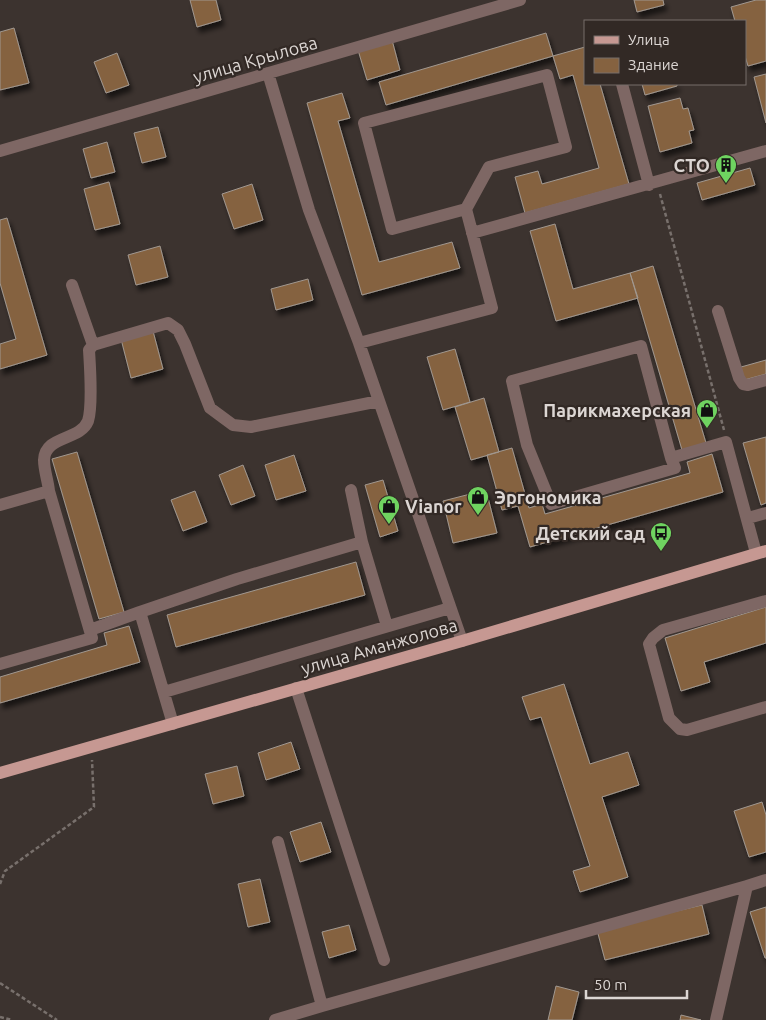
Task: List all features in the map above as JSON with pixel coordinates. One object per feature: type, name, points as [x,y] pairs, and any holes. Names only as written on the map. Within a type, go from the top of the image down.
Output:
[{"type":"main road","name":"улица Аманжолова","points":[[0,773],[462,641],[761,552]]},
{"type":"street","name":"улица Крылова","points":[[0,151],[520,0]]},
{"type":"street","points":[[268,73],[309,210],[359,344],[462,641]]},
{"type":"street","points":[[359,344],[492,308],[466,209],[489,167],[566,147],[547,75],[364,123],[392,229],[466,209]]},
{"type":"street","points":[[622,85],[653,184]]},
{"type":"street","points":[[472,233],[766,151]]},
{"type":"street","points":[[72,285],[93,345]]},
{"type":"street","points":[[718,311],[742,384],[748,385],[766,380]]},
{"type":"street","points":[[0,664],[92,638],[49,491],[44,462],[45,453],[49,446],[80,431],[87,422],[90,411],[90,350],[93,345],[168,323],[178,330],[185,344],[210,408],[233,425],[251,427],[378,401]]},
{"type":"street","points":[[641,346],[672,458],[675,468],[551,504],[527,445],[512,381],[641,346]]},
{"type":"street","points":[[672,458],[726,442],[748,518],[761,552]]},
{"type":"street","points":[[351,490],[362,542],[387,626]]},
{"type":"street","points":[[0,505],[49,491]]},
{"type":"street","points":[[748,518],[766,513]]},
{"type":"street","points":[[90,630],[237,579],[362,542]]},
{"type":"street","points":[[766,601],[663,630],[649,644],[669,718],[680,729],[687,730],[766,707]]},
{"type":"street","points":[[164,692],[450,608]]},
{"type":"street","points":[[140,612],[173,724]]},
{"type":"street","points":[[296,688],[384,960]]},
{"type":"street","points":[[278,842],[322,1006]]},
{"type":"street","points":[[275,1020],[766,880]]},
{"type":"street","points":[[716,1020],[747,886]]},
{"type":"path","points":[[653,184],[726,442]]},
{"type":"path","points":[[0,884],[5,871],[94,807],[91,746]]},
{"type":"path","points":[[0,983],[57,1020]]},
{"type":"path","points":[[0,1018],[12,1020]]},
{"type":"building","points":[[190,0],[216,0],[221,20],[197,27]]},
{"type":"building","points":[[634,0],[663,0],[664,5],[637,12]]},
{"type":"building","points":[[756,0],[766,0],[766,61],[748,66],[746,59],[746,20],[735,20],[731,7]]},
{"type":"building","points":[[14,28],[29,83],[0,90],[0,32]]},
{"type":"building","points":[[546,33],[553,56],[386,105],[379,82]]},
{"type":"building","points":[[392,40],[400,70],[367,80],[358,50]]},
{"type":"building","points":[[584,47],[584,85],[600,85],[629,184],[525,213],[515,177],[538,171],[542,184],[599,168],[573,75],[560,79],[553,56]]},
{"type":"building","points":[[117,53],[129,85],[106,93],[94,62]]},
{"type":"building","points":[[766,74],[766,123],[754,77]]},
{"type":"building","points":[[642,85],[677,85],[677,86],[645,95]]},
{"type":"building","points":[[342,93],[350,118],[338,121],[379,262],[452,242],[460,268],[362,295],[307,103]]},
{"type":"building","points":[[680,98],[683,109],[688,108],[694,130],[689,131],[692,143],[660,152],[648,106]]},
{"type":"building","points":[[158,127],[166,157],[142,163],[134,133]]},
{"type":"building","points":[[107,142],[115,172],[91,178],[83,149]]},
{"type":"building","name":"СТО","points":[[750,168],[755,185],[702,200],[697,183]]},
{"type":"building","points":[[109,182],[120,224],[95,230],[84,189]]},
{"type":"building","points":[[252,184],[263,220],[234,229],[222,194]]},
{"type":"building","points":[[7,218],[47,355],[0,369],[0,344],[16,339],[0,283],[0,220]]},
{"type":"building","points":[[555,224],[573,289],[630,273],[638,298],[556,321],[530,231]]},
{"type":"building","points":[[160,246],[168,277],[136,285],[128,255]]},
{"type":"building","points":[[653,266],[706,443],[682,450],[630,273]]},
{"type":"building","points":[[308,279],[313,300],[276,310],[271,289]]},
{"type":"building","points":[[153,331],[163,369],[131,378],[121,339]]},
{"type":"building","points":[[455,349],[470,402],[443,410],[427,357]]},
{"type":"building","points":[[766,360],[766,374],[744,380],[741,367]]},
{"type":"building","points":[[484,398],[499,452],[471,460],[455,407]]},
{"type":"building","points":[[766,437],[766,503],[761,505],[743,443]]},
{"type":"building","points":[[512,448],[529,508],[542,504],[545,514],[690,473],[687,462],[712,454],[723,492],[530,547],[518,506],[502,510],[487,455]]},
{"type":"building","points":[[77,452],[124,612],[99,619],[52,459]]},
{"type":"building","points":[[294,455],[306,491],[276,500],[265,465]]},
{"type":"building","points":[[243,465],[255,496],[231,505],[219,475]]},
{"type":"building","points":[[383,480],[398,531],[380,537],[365,485]]},
{"type":"building","points":[[486,490],[497,533],[453,543],[443,501]]},
{"type":"building","points":[[195,491],[207,522],[183,531],[171,500]]},
{"type":"building","points":[[356,562],[365,595],[176,647],[167,615]]},
{"type":"building","points":[[766,607],[766,643],[704,662],[710,682],[681,691],[665,638]]},
{"type":"building","points":[[129,626],[140,662],[0,703],[0,677],[107,645],[104,633]]},
{"type":"building","points":[[564,684],[590,764],[628,752],[639,785],[602,797],[628,877],[580,892],[573,871],[590,866],[541,717],[530,720],[522,697]]},
{"type":"building","points":[[291,742],[300,769],[266,780],[258,753]]},
{"type":"building","points":[[237,766],[244,796],[213,804],[205,774]]},
{"type":"building","points":[[762,802],[766,815],[766,852],[749,857],[734,811]]},
{"type":"building","points":[[321,822],[331,852],[300,862],[290,832]]},
{"type":"building","points":[[260,879],[270,922],[248,927],[238,884]]},
{"type":"building","points":[[702,905],[709,934],[605,960],[597,930]]},
{"type":"building","points":[[766,907],[766,958],[765,958],[750,912]]},
{"type":"building","points":[[349,925],[356,950],[329,958],[322,932]]},
{"type":"building","points":[[556,986],[579,992],[572,1020],[548,1020]]},
{"type":"building","points":[[681,1015],[701,1020],[680,1020]]},
{"type":"place","name":"СТО","points":[[726,184]]},
{"type":"place","name":"Парикмахерская","points":[[707,429]]},
{"type":"place","name":"Эргономика","points":[[478,516]]},
{"type":"place","name":"Vianor","points":[[389,525]]},
{"type":"place","name":"Детский сад","points":[[661,552]]}]
